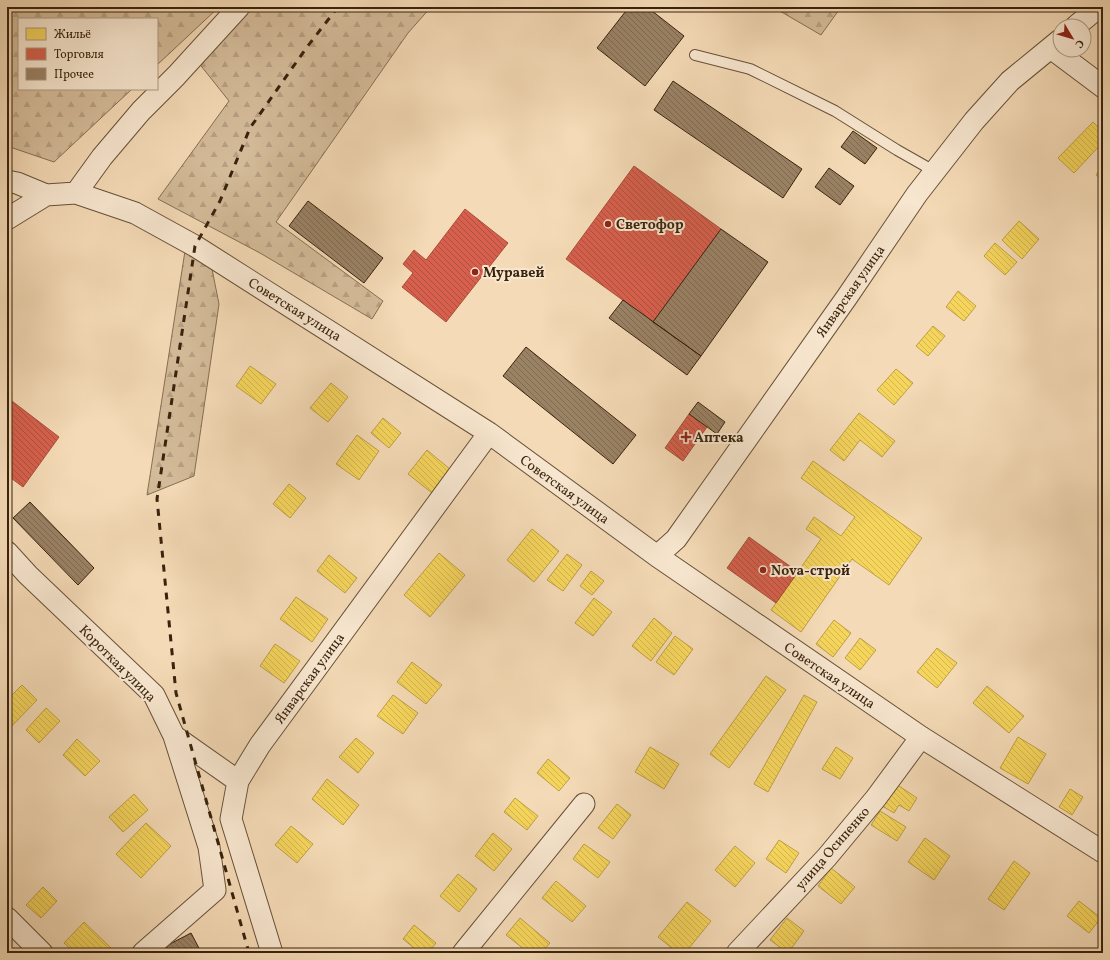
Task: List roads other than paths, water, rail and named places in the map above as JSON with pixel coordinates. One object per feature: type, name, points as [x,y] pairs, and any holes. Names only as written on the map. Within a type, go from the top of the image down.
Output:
[{"type":"street","points":[[76,193],[102,157],[141,111],[176,76],[239,7]]},
{"type":"street","points":[[1086,18],[1099,7]]},
{"type":"street","name":"Январская улица","points":[[657,556],[676,539],[934,171],[974,121],[1010,81],[1052,46]]},
{"type":"street","points":[[1071,58],[1103,87]]},
{"type":"street","points":[[7,181],[17,183],[46,195]]},
{"type":"street","name":"Советская улица","points":[[7,219],[46,195],[76,193],[135,212],[195,246],[489,432],[657,556],[921,737],[1103,852]]},
{"type":"street","name":"Январская улица","points":[[272,953],[231,819],[238,781],[260,746],[489,432]]},
{"type":"street","name":"Короткая улица","points":[[7,552],[154,695],[174,736],[209,847],[215,890],[144,953]]},
{"type":"street","points":[[174,736],[238,781]]},
{"type":"street","name":"улица Осипенко","points":[[737,953],[826,857],[876,798],[921,737]]},
{"type":"street","points":[[463,953],[584,804]]},
{"type":"street","points":[[7,918],[42,953]]},
{"type":"lane","points":[[695,55],[750,69],[835,111],[897,150],[934,171]]},
{"type":"railway","points":[[249,953],[176,693],[157,499],[195,246],[220,201],[250,128],[307,47],[338,7]]},
{"type":"place","name":"Светофор","points":[[608,224]]},
{"type":"place","name":"Муравей","points":[[475,272]]},
{"type":"place","name":"Аптека","points":[[686,437]]},
{"type":"place","name":"Nova-строй","points":[[763,570]]}]
